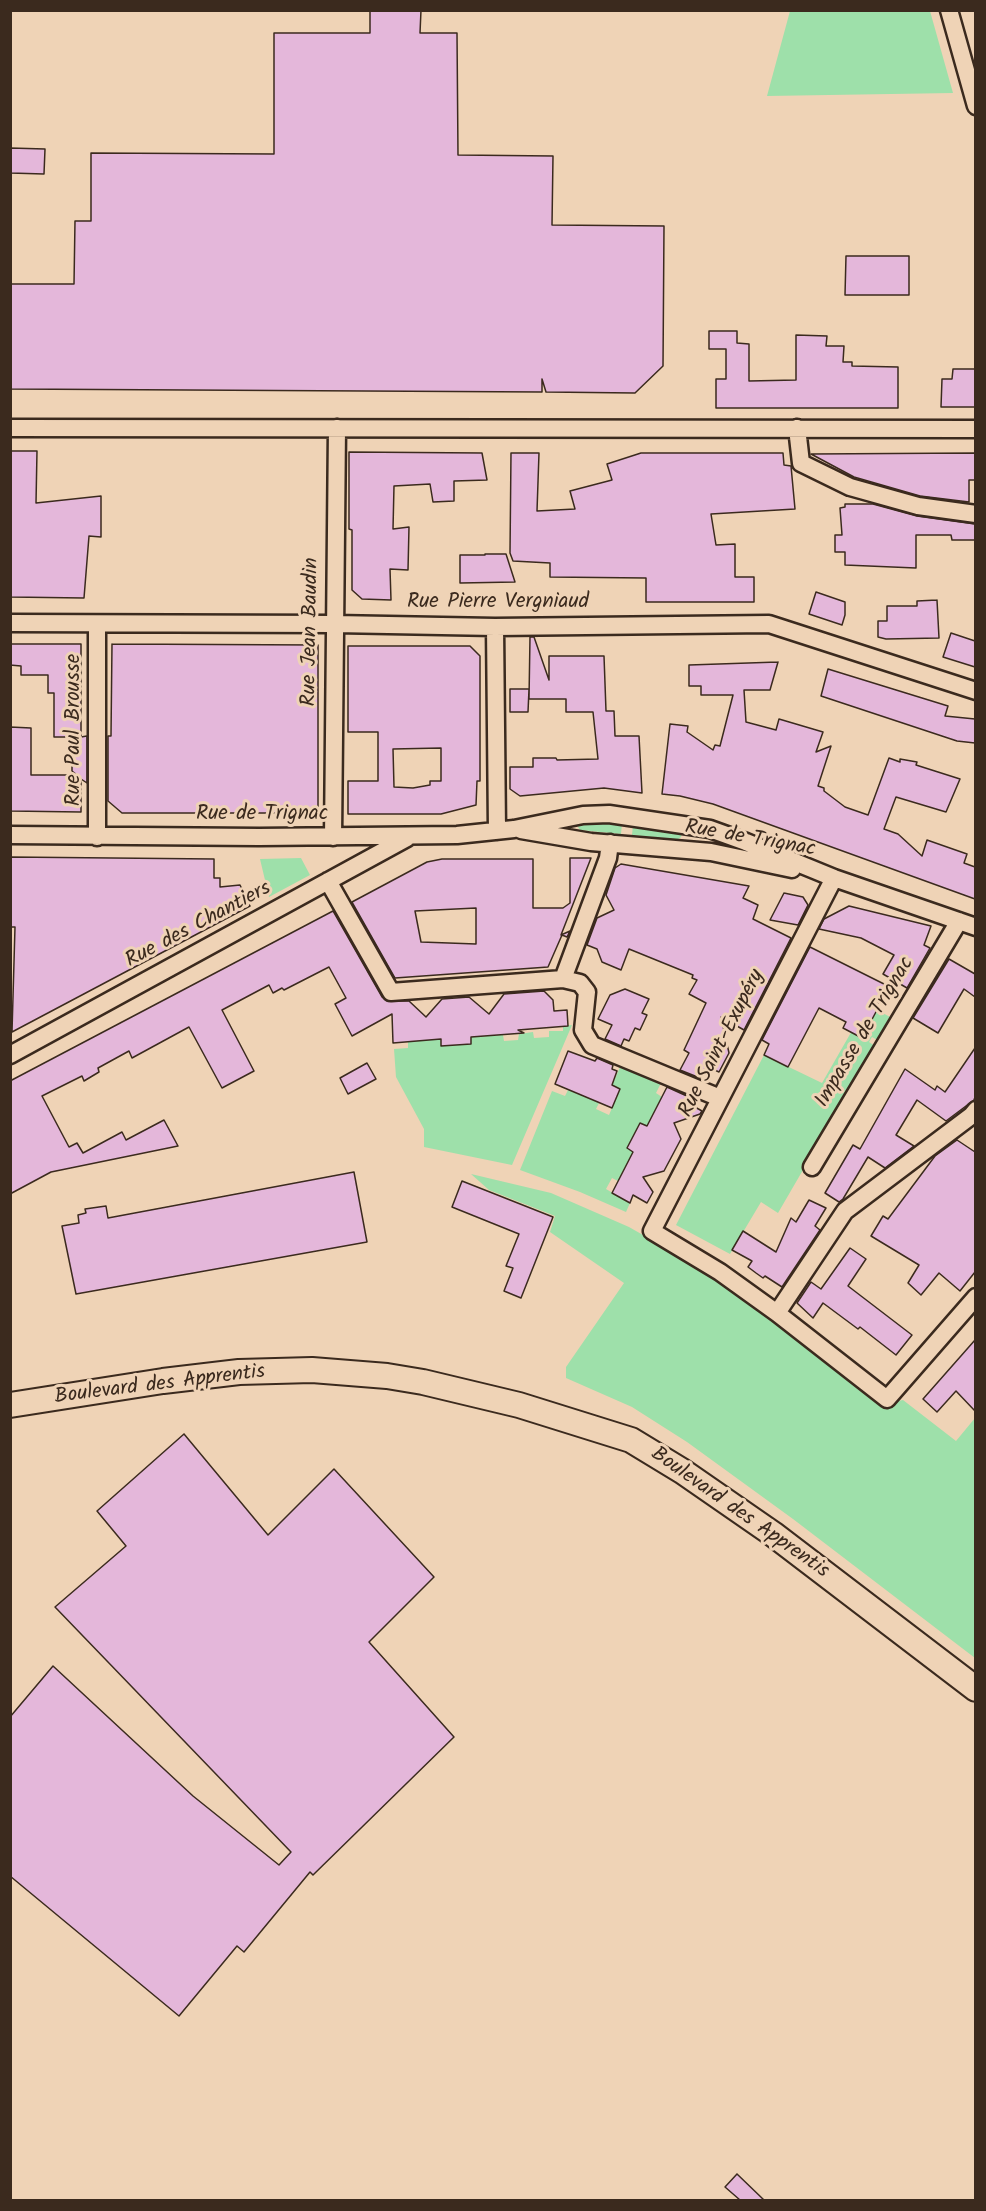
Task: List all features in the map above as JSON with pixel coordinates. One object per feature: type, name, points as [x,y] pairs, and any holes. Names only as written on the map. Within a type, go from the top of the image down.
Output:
[{"type":"main road","name":"Boulevard des Apprentis","points":[[10,1405],[163,1381],[239,1372],[312,1370],[387,1376],[423,1382],[530,1408],[631,1440],[682,1471],[773,1534],[975,1689]]},
{"type":"street","points":[[949,10],[975,106]]},
{"type":"street","points":[[10,428],[975,429]]},
{"type":"street","name":"Rue Jean Baudin","points":[[333,837],[337,428]]},
{"type":"street","points":[[797,428],[801,463],[850,487],[918,507],[975,514]]},
{"type":"street","name":"Rue Pierre Vergniaud","points":[[10,623],[495,627],[769,624],[975,691]]},
{"type":"street","name":"Rue Paul Brousse","points":[[97,837],[98,624]]},
{"type":"street","points":[[495,627],[497,831]]},
{"type":"street","name":"Rue de Trignac","points":[[10,835],[410,837],[497,831],[609,814],[710,829],[834,878],[975,927]]},
{"type":"street","name":"Rue de Trignac","points":[[514,829],[566,839],[711,852],[834,878]]},
{"type":"street","name":"Rue des Chantiers","points":[[10,1055],[410,837]]},
{"type":"street","points":[[563,979],[608,858],[610,843]]},
{"type":"street","name":"Rue Saint-Exupéry","points":[[777,1312],[720,1272],[652,1231],[834,878]]},
{"type":"street","points":[[328,881],[391,992],[563,979],[580,983],[587,992],[583,1030],[592,1045],[720,1098]]},
{"type":"street","name":"Impasse de Trignac","points":[[812,1167],[959,921]]},
{"type":"street","points":[[975,1110],[971,1116],[845,1211],[777,1312],[887,1399],[975,1297]]},
{"type":"green space","points":[[790,11],[930,11],[953,93],[767,96]]},
{"type":"green space","points":[[622,823],[621,834],[580,830],[578,827],[578,824]]},
{"type":"green space","points":[[633,825],[682,833],[677,840],[632,835]]},
{"type":"green space","points":[[301,858],[310,875],[269,897],[260,859]]},
{"type":"green space","points":[[877,1010],[892,1018],[879,1041],[872,1037],[869,1042],[875,1046],[778,1213],[761,1202],[730,1254],[676,1225],[764,1055],[822,1083],[853,1029],[866,1029]]},
{"type":"green space","points":[[572,1025],[512,1165],[424,1147],[424,1129],[396,1077],[394,1049],[408,1048],[408,1041],[441,1039],[441,1045],[471,1044],[471,1037],[503,1035],[504,1041],[518,1040],[519,1034],[533,1032],[534,1038],[549,1037],[549,1031],[563,1031],[563,1026]]},
{"type":"green space","points":[[621,1065],[662,1081],[656,1093],[662,1097],[647,1126],[640,1123],[627,1148],[633,1152],[618,1181],[612,1178],[606,1189],[630,1203],[626,1212],[520,1170],[552,1091],[565,1096],[568,1090],[599,1103],[596,1109],[609,1115],[620,1089],[612,1085]]},
{"type":"green space","points":[[471,1174],[551,1193],[629,1227],[699,1267],[755,1305],[881,1405],[903,1400],[956,1441],[975,1418],[975,1658],[793,1519],[687,1442],[632,1407],[566,1378],[566,1367],[624,1283],[550,1232],[555,1216],[489,1190]]},
{"type":"building","points":[[370,10],[421,10],[420,33],[457,33],[458,155],[553,156],[552,225],[664,226],[663,366],[635,393],[546,392],[542,379],[542,392],[10,389],[10,284],[74,284],[75,221],[91,221],[91,153],[274,154],[274,33],[370,33]]},
{"type":"building","points":[[10,148],[45,149],[44,174],[10,173]]},
{"type":"building","points":[[846,256],[909,256],[909,295],[845,295]]},
{"type":"building","points":[[709,331],[737,331],[737,343],[749,344],[749,381],[796,380],[796,335],[827,336],[826,346],[844,346],[843,362],[852,362],[852,366],[898,367],[898,408],[716,408],[716,379],[726,379],[726,349],[709,349]]},
{"type":"building","points":[[953,369],[975,369],[975,407],[941,407],[942,379],[952,379]]},
{"type":"building","points":[[10,451],[37,451],[36,503],[101,496],[101,537],[89,536],[84,598],[10,597]]},
{"type":"building","points":[[349,452],[482,453],[487,480],[454,481],[454,501],[433,502],[430,484],[394,486],[393,529],[409,527],[408,570],[390,569],[391,600],[362,599],[352,590]]},
{"type":"building","points":[[511,453],[539,453],[537,511],[575,509],[570,491],[612,480],[607,464],[641,453],[783,453],[784,465],[791,466],[795,509],[711,514],[716,545],[735,544],[735,577],[754,577],[754,602],[646,602],[646,578],[550,577],[550,563],[513,561],[510,553]]},
{"type":"building","points":[[975,453],[975,480],[969,480],[969,502],[920,496],[854,477],[811,454]]},
{"type":"building","points":[[845,504],[873,504],[917,516],[975,524],[975,540],[952,540],[951,535],[916,535],[916,568],[845,565],[845,552],[835,552],[835,535],[842,535],[840,508],[845,507]]},
{"type":"building","points":[[506,554],[515,582],[460,583],[460,555]]},
{"type":"building","points":[[816,592],[845,602],[842,625],[809,614]]},
{"type":"building","points":[[937,600],[939,638],[886,639],[878,637],[878,621],[887,621],[887,606],[917,606],[917,601]]},
{"type":"building","points":[[951,633],[975,641],[975,667],[943,657]]},
{"type":"building","points":[[530,637],[534,637],[549,680],[549,656],[604,656],[606,711],[614,711],[615,736],[639,736],[642,793],[604,788],[520,796],[510,789],[510,767],[533,767],[533,758],[598,759],[593,712],[566,712],[566,699],[529,699]]},
{"type":"building","points":[[10,644],[81,644],[81,737],[87,736],[87,783],[81,779],[81,812],[10,811],[10,727],[31,728],[31,775],[77,775],[72,771],[72,737],[54,737],[54,693],[48,693],[48,675],[21,675],[21,666],[10,665]]},
{"type":"building","points":[[112,644],[318,645],[318,813],[122,813],[108,801]]},
{"type":"building","points":[[348,646],[470,646],[480,656],[480,781],[477,781],[476,805],[441,814],[348,814],[348,781],[378,781],[378,732],[348,732]],"holes":[[[441,748],[441,781],[430,781],[430,785],[413,788],[394,787],[393,749]]]},
{"type":"building","points":[[778,662],[770,690],[744,690],[746,722],[776,730],[779,719],[823,732],[816,752],[831,746],[818,786],[824,788],[824,791],[845,807],[868,815],[889,758],[900,762],[900,759],[917,762],[916,765],[960,779],[946,812],[896,797],[884,829],[898,834],[922,856],[927,840],[967,854],[964,863],[975,867],[975,899],[713,804],[662,794],[670,724],[688,726],[687,732],[713,750],[715,745],[720,746],[733,695],[701,695],[701,686],[689,686],[689,665]]},
{"type":"building","points":[[828,669],[948,706],[945,716],[975,719],[975,743],[957,741],[821,696]]},
{"type":"building","points":[[510,689],[529,689],[528,712],[510,712]]},
{"type":"building","points":[[10,857],[214,859],[214,878],[220,878],[220,887],[240,885],[250,906],[12,1032],[15,927],[10,927]]},
{"type":"building","points":[[570,858],[591,858],[561,935],[570,931],[567,937],[562,935],[548,967],[395,978],[352,902],[427,862],[442,859],[533,859],[533,908],[563,908],[570,903]],"holes":[[[476,908],[476,944],[421,942],[415,911]]]},
{"type":"building","points":[[621,864],[749,886],[743,898],[758,905],[753,919],[791,938],[744,1030],[721,1017],[729,1053],[719,1072],[706,1066],[700,1078],[680,1070],[689,1053],[684,1050],[706,1003],[689,994],[697,980],[692,978],[693,975],[629,949],[621,970],[602,962],[597,949],[587,945],[597,918],[614,910],[606,895],[615,868]]},
{"type":"building","points":[[784,893],[803,897],[808,905],[798,925],[770,920]]},
{"type":"building","points":[[849,906],[931,926],[924,945],[930,948],[907,988],[883,974],[894,955],[861,938],[819,929],[824,919]]},
{"type":"building","points":[[333,911],[382,997],[387,1001],[409,1001],[426,1017],[442,999],[469,997],[489,1014],[504,994],[544,991],[553,1000],[554,1011],[567,1010],[568,1026],[518,1030],[524,1033],[471,1037],[471,1044],[441,1046],[441,1039],[393,1043],[392,1014],[352,1036],[335,1004],[346,998],[329,967],[284,990],[282,988],[273,993],[269,985],[222,1010],[254,1071],[222,1088],[189,1027],[132,1058],[129,1051],[98,1068],[99,1072],[84,1081],[82,1076],[42,1096],[69,1147],[77,1143],[83,1153],[122,1132],[126,1140],[164,1120],[178,1146],[51,1172],[10,1194],[10,1081]]},
{"type":"building","points":[[810,947],[888,986],[862,1038],[843,1028],[846,1022],[819,1008],[788,1067],[764,1055],[769,1044],[762,1040]]},
{"type":"building","points":[[949,959],[975,974],[975,997],[964,989],[938,1033],[913,1018]]},
{"type":"building","points":[[625,989],[649,999],[642,1013],[647,1015],[640,1030],[635,1028],[629,1041],[624,1039],[621,1046],[605,1039],[612,1025],[598,1019],[610,995]]},
{"type":"building","points":[[975,1048],[974,1100],[946,1121],[917,1100],[896,1135],[914,1146],[885,1168],[868,1157],[839,1202],[825,1193],[853,1145],[860,1149],[905,1069],[935,1090],[937,1086],[945,1092]]},
{"type":"building","points":[[568,1051],[595,1061],[597,1058],[613,1065],[612,1069],[617,1071],[612,1085],[620,1089],[612,1108],[555,1084]]},
{"type":"building","points":[[367,1063],[376,1079],[348,1094],[340,1078]]},
{"type":"building","points":[[667,1087],[689,1097],[686,1102],[702,1111],[700,1114],[674,1123],[681,1139],[664,1171],[643,1177],[653,1192],[647,1203],[633,1195],[630,1203],[612,1193],[633,1152],[627,1148],[640,1123],[647,1126]]},
{"type":"building","points":[[957,1140],[975,1152],[975,1272],[960,1291],[939,1273],[921,1295],[908,1283],[919,1265],[871,1236],[883,1216],[888,1219],[935,1156]]},
{"type":"building","points":[[354,1172],[367,1242],[76,1294],[62,1226],[79,1223],[78,1215],[86,1213],[85,1209],[106,1206],[108,1218]]},
{"type":"building","points":[[462,1181],[553,1217],[521,1298],[504,1291],[513,1268],[506,1266],[519,1234],[452,1207]]},
{"type":"building","points":[[809,1200],[826,1208],[815,1226],[820,1230],[782,1287],[756,1273],[748,1267],[752,1261],[732,1250],[743,1231],[776,1252],[791,1218],[796,1222]]},
{"type":"building","points":[[850,1248],[866,1259],[848,1286],[912,1335],[896,1355],[860,1327],[858,1329],[823,1303],[813,1318],[797,1303],[811,1282],[821,1289]]},
{"type":"building","points":[[975,1340],[975,1411],[956,1391],[937,1412],[923,1399]]},
{"type":"building","points":[[184,1434],[268,1535],[334,1469],[434,1577],[369,1642],[454,1737],[313,1875],[310,1872],[244,1952],[237,1946],[179,2016],[10,1876],[10,1717],[53,1666],[193,1796],[279,1865],[291,1852],[55,1607],[126,1546],[97,1511]]},
{"type":"building","points":[[737,2174],[764,2200],[740,2200],[725,2187]]}]
